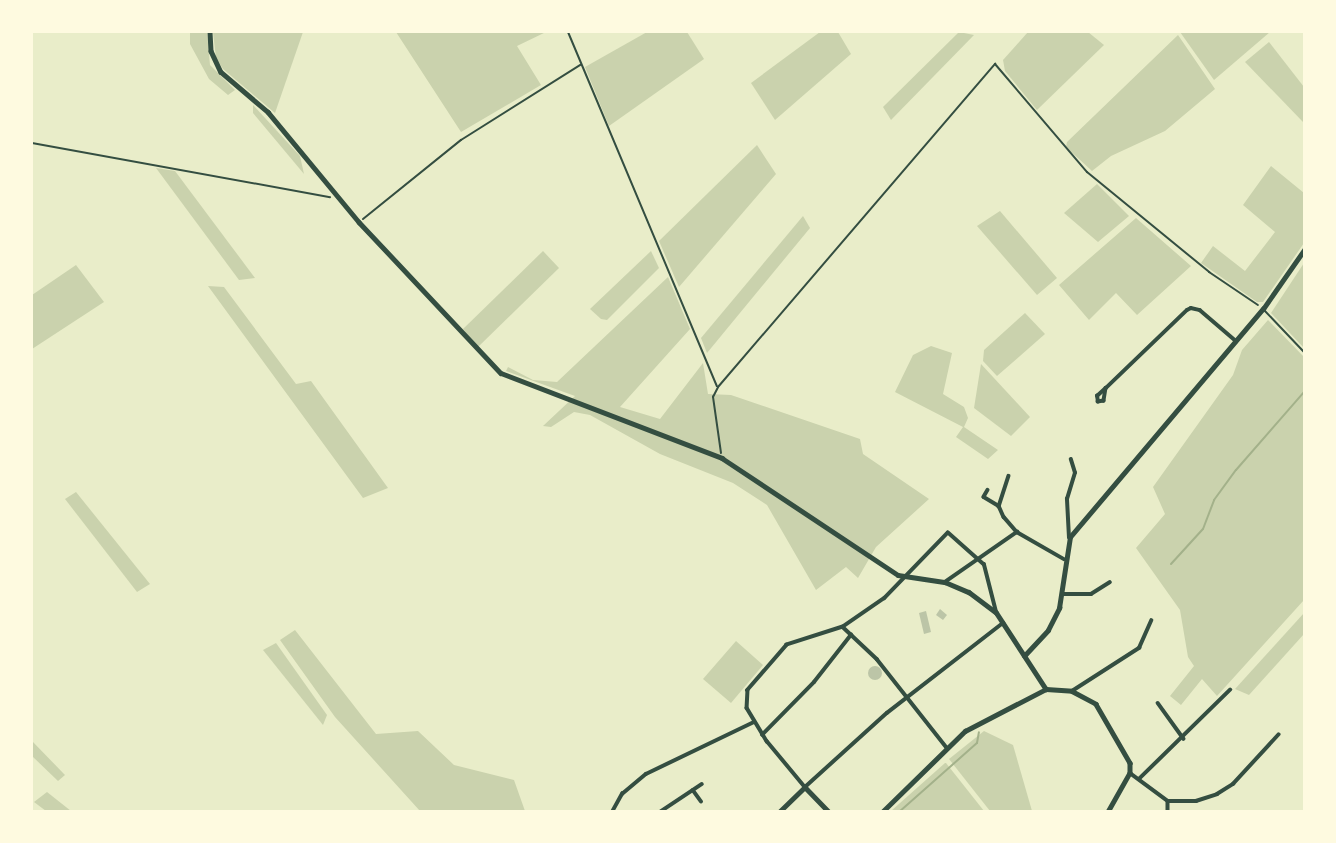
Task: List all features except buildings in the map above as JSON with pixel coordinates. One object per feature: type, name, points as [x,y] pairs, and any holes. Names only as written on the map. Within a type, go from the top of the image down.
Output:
[{"type":"street","points":[[210,32],[211,51],[220,72],[268,112],[359,222],[501,373],[722,458],[903,578],[945,582],[996,612],[1046,689]]},
{"type":"street","points":[[1069,538],[1263,309],[1304,250]]},
{"type":"street","points":[[1106,388],[1191,308],[1200,310],[1236,341]]},
{"type":"street","points":[[1024,656],[1048,629],[1063,594],[1064,559],[1069,538],[1066,499],[1075,473],[1071,460]]},
{"type":"street","points":[[999,506],[1009,476]]},
{"type":"street","points":[[988,489],[984,497],[999,506],[1017,532],[1064,559]]},
{"type":"street","points":[[945,582],[1017,532]]},
{"type":"street","points":[[829,811],[805,787],[762,735],[754,722],[746,695],[782,649],[843,627],[885,598],[948,533],[979,559],[988,574],[996,612]]},
{"type":"street","points":[[1063,594],[1091,594],[1110,582]]},
{"type":"street","points":[[1072,691],[1139,649],[1151,621]]},
{"type":"street","points":[[779,811],[907,697],[1004,622]]},
{"type":"street","points":[[843,627],[907,697],[947,748]]},
{"type":"street","points":[[762,735],[851,635]]},
{"type":"street","points":[[882,811],[947,748],[979,722],[1046,689],[1072,691],[1096,704],[1130,763],[1130,773],[1108,811]]},
{"type":"street","points":[[1140,778],[1184,739],[1230,690]]},
{"type":"street","points":[[1158,703],[1184,739]]},
{"type":"street","points":[[612,811],[622,794],[646,774],[754,722]]},
{"type":"street","points":[[1130,773],[1168,801],[1196,801],[1233,784],[1278,735]]},
{"type":"street","points":[[660,811],[702,784]]},
{"type":"street","points":[[692,790],[701,801]]},
{"type":"street","points":[[1168,801],[1168,811]]},
{"type":"lane","points":[[1263,309],[1304,352]]},
{"type":"path","points":[[568,32],[718,387]]},
{"type":"path","points":[[359,222],[461,140],[581,64]]},
{"type":"path","points":[[722,458],[713,397],[718,387],[995,64],[1087,172],[1209,272],[1263,309]]},
{"type":"path","points":[[32,143],[339,199]]},
{"type":"green space","points":[[190,32],[207,32],[210,65],[235,90],[228,95],[209,79],[190,44]]},
{"type":"green space","points":[[213,32],[303,32],[275,113],[223,69],[216,58]]},
{"type":"green space","points":[[396,32],[546,32],[517,46],[541,85],[461,132]]},
{"type":"green space","points":[[647,32],[687,32],[704,59],[609,126],[585,67]]},
{"type":"green space","points":[[820,32],[838,32],[851,54],[775,120],[751,83]]},
{"type":"green space","points":[[959,32],[974,35],[891,120],[883,107]]},
{"type":"green space","points":[[1028,32],[1088,32],[1104,45],[1037,110],[1005,71],[1003,60]]},
{"type":"green space","points":[[1180,32],[1270,32],[1214,80]]},
{"type":"green space","points":[[1178,35],[1215,89],[1165,131],[1111,156],[1092,171],[1066,147],[1067,142]]},
{"type":"green space","points":[[1269,42],[1304,87],[1303,122],[1245,62]]},
{"type":"green space","points":[[253,105],[300,156],[304,174],[253,113]]},
{"type":"green space","points":[[757,145],[776,174],[679,287],[659,241]]},
{"type":"green space","points":[[1271,166],[1304,193],[1304,243],[1263,302],[1257,302],[1201,263],[1213,246],[1245,271],[1275,232],[1243,205]]},
{"type":"green space","points":[[156,168],[175,171],[255,278],[239,280]]},
{"type":"green space","points":[[1097,184],[1129,216],[1098,242],[1064,213]]},
{"type":"green space","points":[[1000,211],[1057,278],[1037,295],[977,226]]},
{"type":"green space","points":[[803,216],[810,228],[707,353],[701,338]]},
{"type":"green space","points":[[1136,218],[1191,266],[1137,315],[1116,293],[1089,320],[1059,285]]},
{"type":"green space","points":[[543,251],[559,268],[478,347],[463,329]]},
{"type":"green space","points":[[651,251],[659,268],[607,320],[601,319],[590,309]]},
{"type":"green space","points":[[1304,263],[1304,348],[1271,313]]},
{"type":"green space","points":[[76,265],[104,302],[32,349],[32,295]]},
{"type":"green space","points":[[668,277],[690,329],[620,407],[660,419],[703,363],[708,394],[731,395],[860,439],[863,454],[929,499],[876,547],[858,578],[846,567],[816,590],[767,505],[733,483],[660,454],[590,415],[574,412],[551,427],[543,426],[575,396],[506,371],[508,367],[533,380],[557,382]]},
{"type":"green space","points":[[208,286],[224,287],[296,384],[311,381],[388,488],[363,498]]},
{"type":"green space","points":[[1025,313],[1045,334],[997,376],[983,361],[984,350]]},
{"type":"green space","points":[[1268,320],[1304,357],[1304,600],[1217,696],[1202,679],[1181,705],[1170,696],[1194,666],[1188,657],[1180,610],[1136,548],[1165,514],[1153,487],[1233,375],[1242,350]]},
{"type":"green space","points":[[931,346],[952,353],[943,394],[964,407],[968,418],[964,427],[998,450],[988,459],[956,437],[963,427],[895,392],[913,355]]},
{"type":"green space","points":[[981,364],[1030,417],[1011,436],[974,408]]},
{"type":"green space","points":[[76,492],[150,584],[137,592],[65,499]]},
{"type":"green space","points":[[1304,613],[1304,634],[1249,695],[1235,689]]},
{"type":"green space","points":[[295,630],[376,734],[418,731],[454,765],[514,780],[525,811],[420,811],[335,717],[280,640]]},
{"type":"green space","points":[[736,641],[763,665],[731,703],[703,679]]},
{"type":"green space","points":[[276,643],[327,715],[323,725],[263,650]]},
{"type":"green space","points":[[984,731],[1013,745],[1032,811],[990,811],[949,759]]},
{"type":"green space","points":[[32,741],[65,775],[58,781],[32,756]]},
{"type":"green space","points":[[945,763],[984,811],[891,811]]},
{"type":"green space","points":[[47,792],[71,811],[46,811],[34,802]]},
{"type":"waterway","points":[[1171,564],[1203,529],[1214,500],[1236,470],[1304,392]]},
{"type":"waterway","points":[[899,812],[977,743],[979,732]]}]
